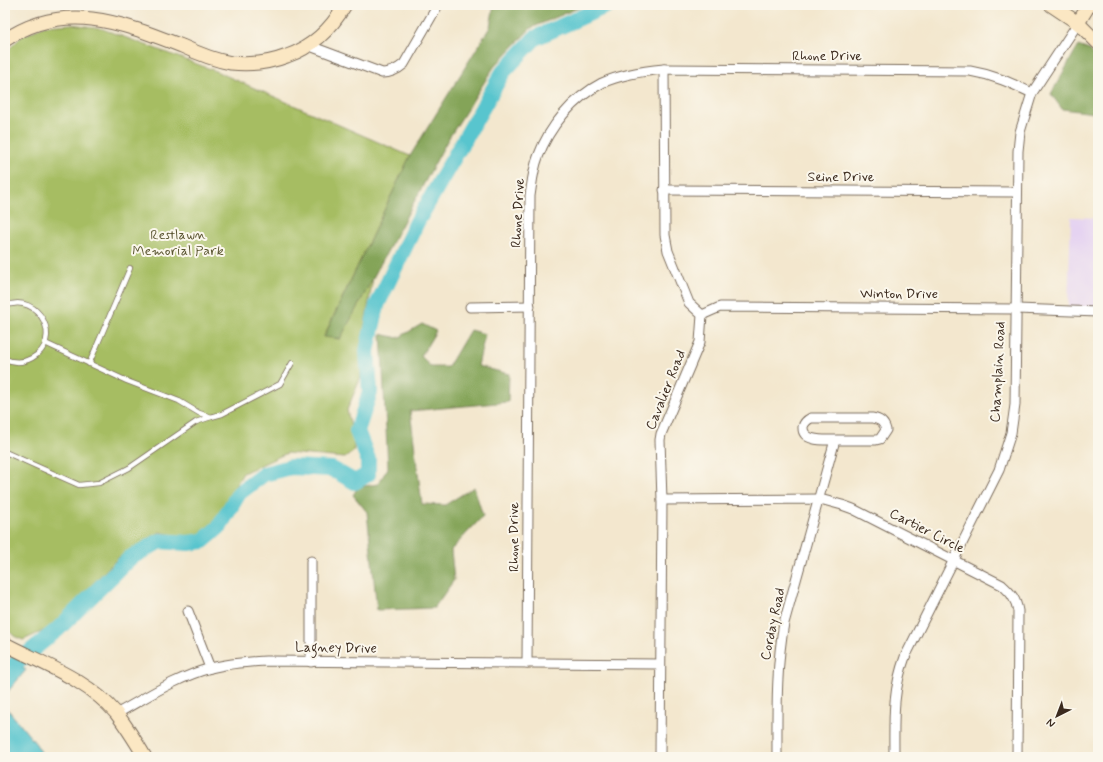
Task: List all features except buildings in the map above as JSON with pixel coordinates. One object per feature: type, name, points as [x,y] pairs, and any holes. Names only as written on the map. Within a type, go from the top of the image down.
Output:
[{"type":"street","points":[[5,40],[21,29],[43,19],[61,15],[78,14],[112,20],[210,58],[230,63],[249,64],[266,62],[297,53],[310,46],[323,35],[345,5]]},
{"type":"street","points":[[310,46],[382,73],[388,73],[397,70],[404,64],[438,5]]},
{"type":"street","points":[[1051,5],[1078,22],[1098,43]]},
{"type":"street","name":"Champlain Road","points":[[894,757],[895,690],[899,673],[905,657],[999,470],[1011,433],[1015,405],[1017,192],[1020,132],[1032,93],[1089,5]]},
{"type":"street","points":[[664,69],[664,234],[668,251],[689,303],[702,315]]},
{"type":"street","name":"Rhone Drive","points":[[527,663],[530,196],[536,164],[545,141],[574,102],[602,83],[621,76],[640,71],[664,69],[970,71],[986,73],[1002,78],[1032,93]]},
{"type":"street","name":"Seine Drive","points":[[664,190],[1017,192]]},
{"type":"street","points":[[470,307],[530,306]]},
{"type":"street","name":"Winton Drive","points":[[702,315],[720,306],[1017,309],[1098,312]]},
{"type":"street","name":"Cavalier Road","points":[[660,757],[662,500],[661,434],[700,342],[702,315]]},
{"type":"street","points":[[811,418],[872,418],[882,421],[886,430],[880,439],[876,440],[835,440],[810,438],[803,430],[803,425],[811,418]]},
{"type":"street","name":"Corday Road","points":[[777,757],[778,668],[780,644],[784,623],[820,499],[835,440]]},
{"type":"street","name":"Cartier Circle","points":[[662,500],[820,499],[853,509],[1002,585],[1009,591],[1017,603],[1018,610],[1017,757]]},
{"type":"street","points":[[311,562],[311,662]]},
{"type":"street","points":[[188,611],[210,668]]},
{"type":"street","points":[[6,645],[76,680],[92,692],[116,714],[135,740],[145,757]]},
{"type":"street","name":"Lagney Drive","points":[[116,714],[183,678],[210,668],[229,664],[266,661],[660,664]]},
{"type":"lane","points":[[89,364],[130,268]]},
{"type":"lane","points":[[5,306],[18,303],[28,306],[37,311],[44,319],[47,329],[45,343],[36,356],[27,361],[6,361]]},
{"type":"lane","points":[[45,343],[127,381],[179,401],[199,413],[211,417]]},
{"type":"lane","points":[[5,452],[79,484],[99,483],[129,468],[196,422],[222,414],[280,384],[292,363]]},
{"type":"shaded area","points":[[1071,217],[1098,218],[1098,308],[1068,307]]},
{"type":"green space","points":[[494,5],[585,5],[531,28],[494,67],[447,141],[340,339],[324,337],[410,156],[490,27]]},
{"type":"green space","name":"Restlawn Memorial Park","points":[[72,24],[100,28],[213,70],[410,156],[324,336],[340,339],[373,278],[361,348],[361,377],[347,410],[354,440],[354,451],[345,458],[287,453],[243,473],[210,529],[201,537],[191,539],[160,532],[118,558],[50,628],[23,640],[14,636],[5,627],[5,53],[21,37],[44,26]]},
{"type":"green space","points":[[1078,46],[1090,50],[1098,61],[1098,107],[1094,113],[1062,109],[1051,94]]},
{"type":"green space","points":[[422,324],[436,331],[421,356],[431,367],[448,367],[470,330],[485,334],[478,366],[509,374],[508,402],[410,411],[422,504],[445,505],[474,487],[483,516],[451,550],[454,580],[434,608],[377,610],[367,512],[353,495],[358,487],[378,484],[388,468],[381,334],[398,338]]},
{"type":"water","points":[[6,658],[26,670],[5,695],[5,659]]},
{"type":"water","points":[[5,706],[36,744],[44,757],[5,757]]},
{"type":"waterway","points":[[16,663],[57,630],[130,558],[160,541],[188,543],[203,541],[219,527],[239,493],[264,474],[291,467],[332,469],[355,482],[368,474],[368,459],[357,431],[370,392],[367,351],[377,305],[417,222],[503,72],[535,38],[608,5]]}]
